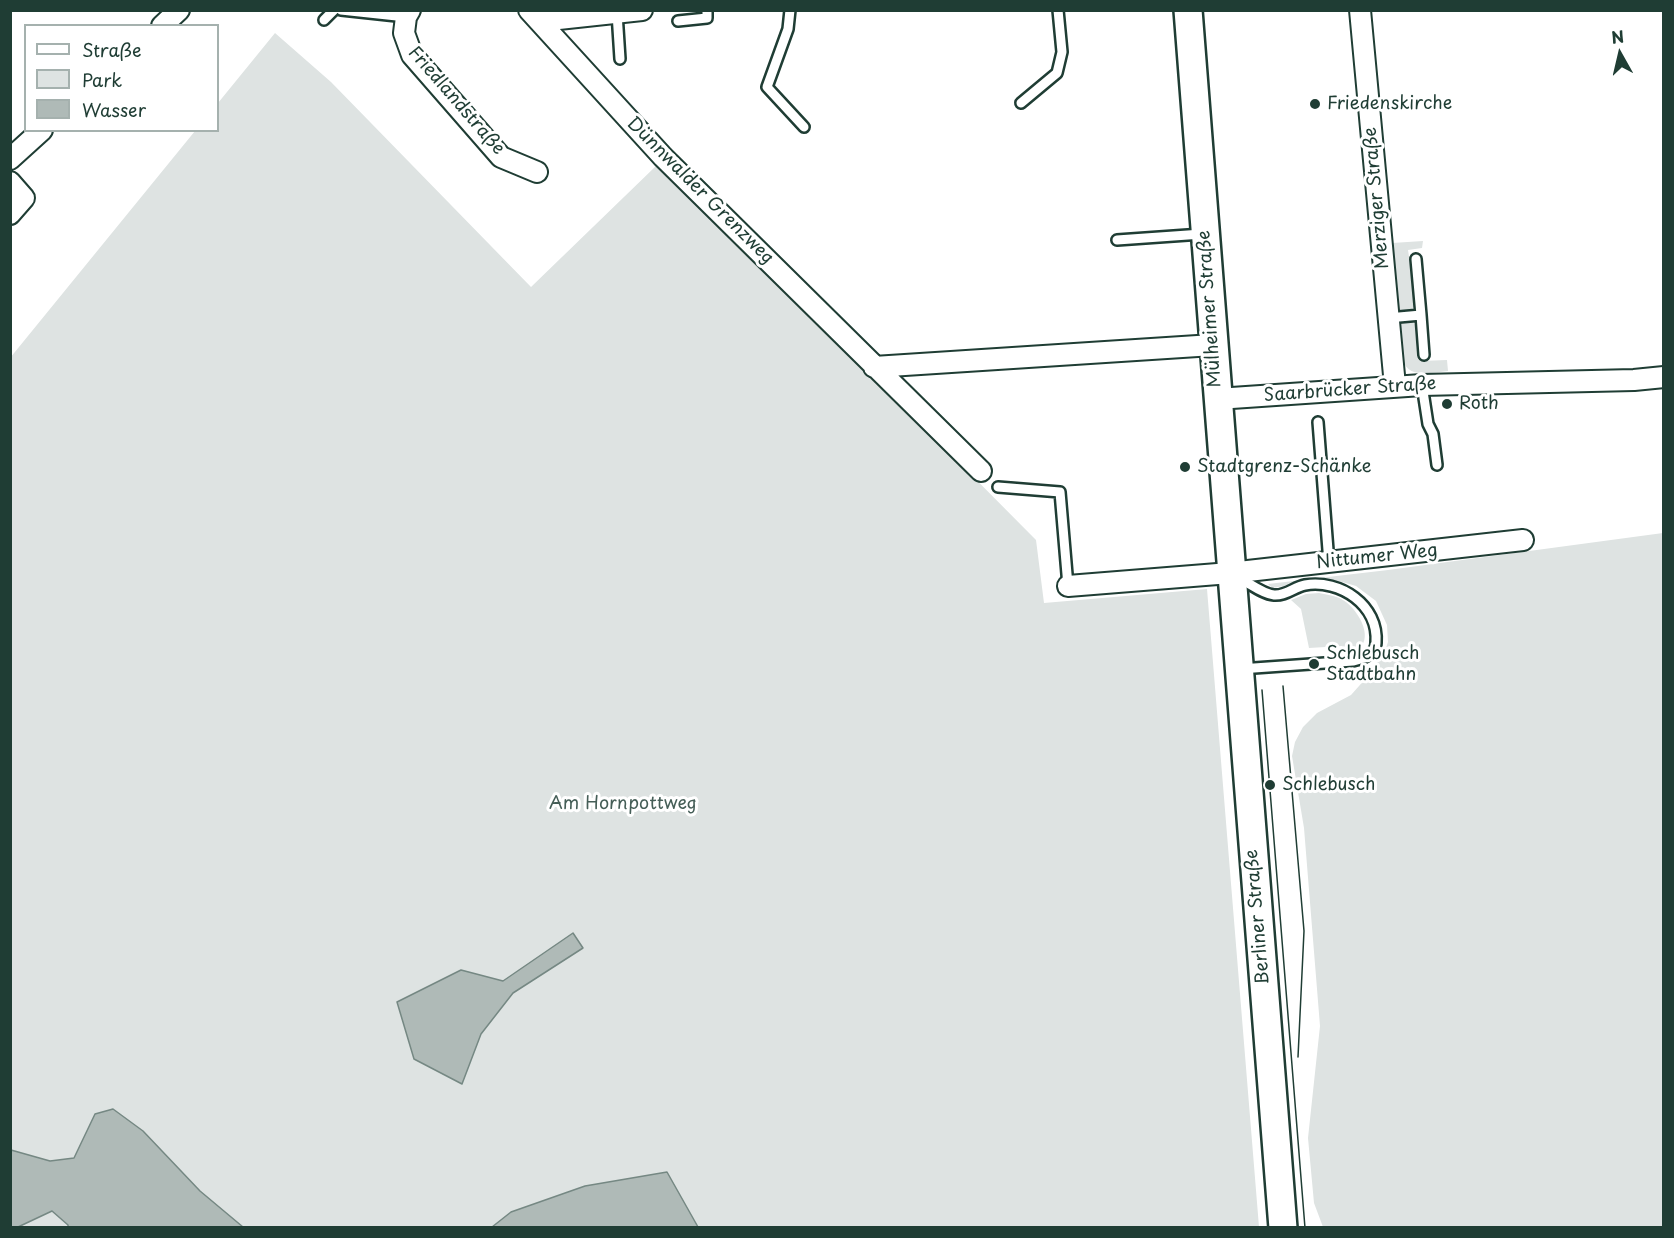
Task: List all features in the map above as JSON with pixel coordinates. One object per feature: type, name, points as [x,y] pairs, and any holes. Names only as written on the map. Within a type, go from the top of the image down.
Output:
[{"type":"main road","name":"Mülheimer Straße","points":[[1188,10],[1233,607]]},
{"type":"main road","name":"Berliner Straße","points":[[1233,607],[1246,669],[1283,1227]]},
{"type":"street","points":[[164,24],[179,10]]},
{"type":"street","points":[[534,16],[642,10]]},
{"type":"street","name":"Merziger Straße","points":[[1360,10],[1395,386]]},
{"type":"street","name":"Friedlandstraße","points":[[408,14],[404,33],[412,55],[501,157],[537,172]]},
{"type":"street","name":"Dünnwalder Grenzweg","points":[[534,16],[663,157],[981,471]]},
{"type":"street","points":[[10,159],[40,132]]},
{"type":"street","points":[[10,182],[24,198],[10,214]]},
{"type":"street","points":[[874,367],[1213,345]]},
{"type":"street","name":"Saarbrücker Straße","points":[[1217,399],[1395,386],[1634,380],[1664,377]]},
{"type":"street","name":"Nittumer Weg","points":[[1230,573],[1523,540]]},
{"type":"street","points":[[1068,586],[1230,573]]},
{"type":"lane","points":[[324,20],[334,10]]},
{"type":"lane","points":[[341,10],[408,14]]},
{"type":"lane","points":[[678,21],[707,18],[707,10]]},
{"type":"lane","points":[[790,10],[788,29],[767,87],[804,127]]},
{"type":"lane","points":[[1021,103],[1057,73],[1062,52],[1058,10]]},
{"type":"lane","points":[[606,13],[620,59]]},
{"type":"lane","points":[[1117,240],[1204,234]]},
{"type":"lane","points":[[1416,259],[1424,355]]},
{"type":"lane","points":[[1388,318],[1421,315]]},
{"type":"lane","points":[[1422,385],[1437,465]]},
{"type":"lane","points":[[1318,422],[1329,562]]},
{"type":"lane","points":[[998,487],[1060,492],[1068,586]]},
{"type":"lane","points":[[1230,573],[1274,595],[1285,593],[1302,585],[1320,583],[1337,586],[1351,594],[1366,609],[1375,628],[1376,648],[1363,659],[1353,662],[1246,669]]},
{"type":"green space","name":"Am Hornpottweg","points":[[275,33],[331,82],[531,287],[656,166],[662,163],[1036,540],[1044,603],[1207,589],[1259,1227],[11,1227],[10,358],[194,132],[219,132],[219,102]]},
{"type":"green space","points":[[1423,241],[1422,248],[1408,250],[1416,304],[1411,311],[1401,313],[1397,311],[1392,243]]},
{"type":"green space","points":[[1409,320],[1415,324],[1417,358],[1420,361],[1447,360],[1448,371],[1419,373],[1406,366],[1400,353],[1398,321]]},
{"type":"green space","points":[[1663,533],[1663,1227],[1323,1227],[1314,1203],[1308,1138],[1320,1026],[1304,828],[1292,756],[1295,742],[1303,727],[1317,713],[1351,695],[1367,677],[1385,651],[1388,642],[1387,625],[1376,601],[1356,586],[1339,581],[1320,580],[1272,588],[1268,584]]},
{"type":"green space","points":[[1319,593],[1340,598],[1353,608],[1363,624],[1365,633],[1361,647],[1343,653],[1342,646],[1309,648],[1301,609],[1291,600],[1306,594]]},
{"type":"water","points":[[573,933],[583,948],[513,993],[481,1034],[462,1084],[414,1059],[397,1002],[461,970],[503,981]]},
{"type":"water","points":[[113,1109],[143,1131],[200,1191],[243,1227],[68,1227],[52,1211],[18,1227],[11,1227],[11,1150],[50,1161],[74,1158],[95,1114]]},
{"type":"water","points":[[667,1172],[698,1227],[492,1227],[511,1212],[585,1186]]},
{"type":"tram line","points":[[1283,686],[1304,931],[1298,1057]]},
{"type":"tram line","points":[[1262,690],[1305,1228]]},
{"type":"place","name":"Friedenskirche","points":[[1315,104]]},
{"type":"place","name":"Roth","points":[[1447,404]]},
{"type":"place","name":"Stadtgrenz-Schänke","points":[[1185,467]]},
{"type":"place","name":"Schlebusch Stadtbahn","points":[[1314,664]]},
{"type":"place","name":"Schlebusch","points":[[1270,785]]}]
